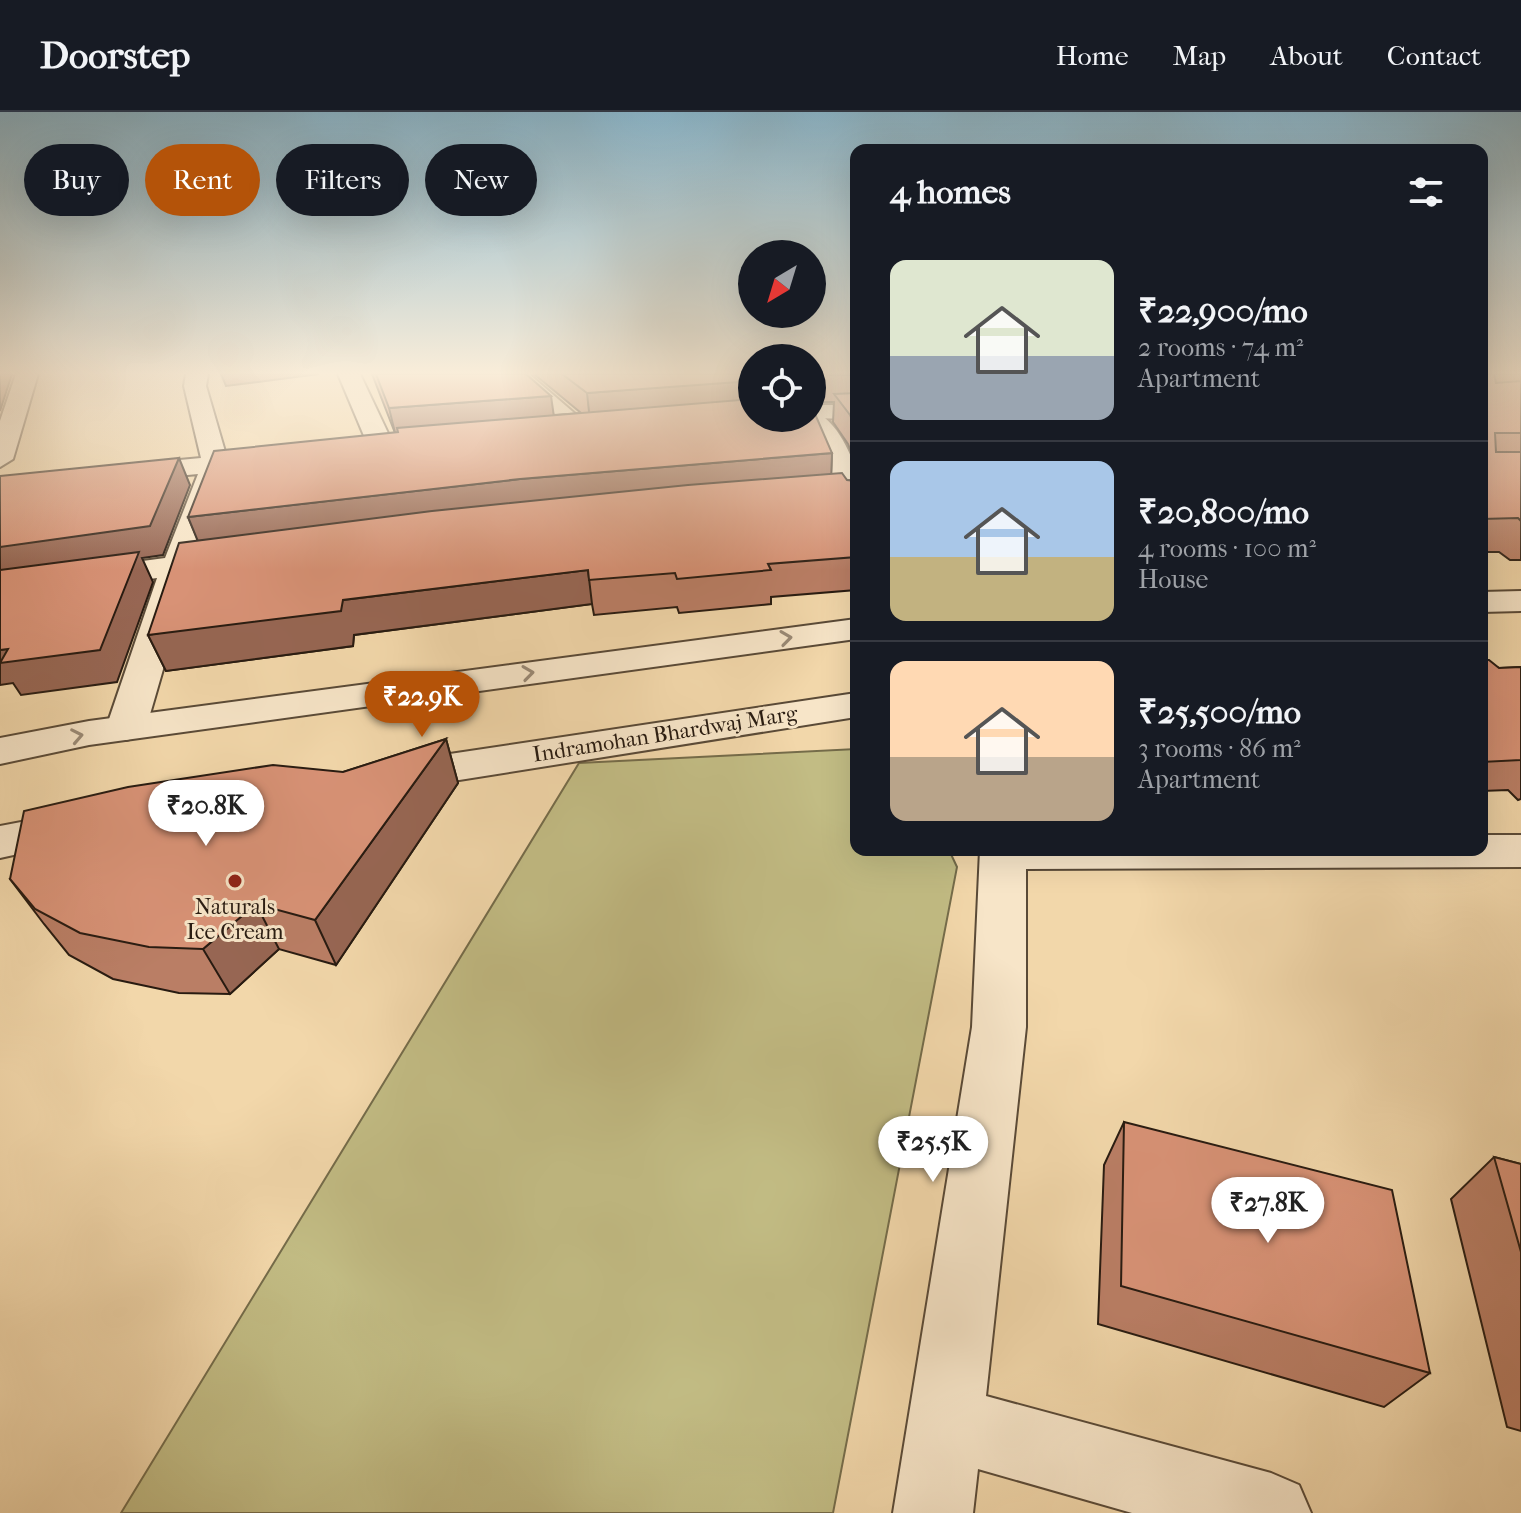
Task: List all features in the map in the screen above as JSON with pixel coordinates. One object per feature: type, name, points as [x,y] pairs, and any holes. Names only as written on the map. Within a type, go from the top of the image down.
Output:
[{"type":"street","points":[[0,459],[6,439]]},
{"type":"street","points":[[126,728],[177,566],[215,463],[209,439]]},
{"type":"street","points":[[378,439],[383,450]]},
{"type":"street","points":[[827,439],[846,495]]},
{"type":"street","points":[[353,453],[414,447]]},
{"type":"street","points":[[107,475],[291,457]]},
{"type":"street","points":[[0,590],[254,555]]},
{"type":"street","points":[[1488,602],[1521,601]]},
{"type":"street","points":[[0,751],[126,728],[850,630]]},
{"type":"street","name":"Indramohan Bhardwaj Marg","points":[[361,782],[850,706]]},
{"type":"street","points":[[0,842],[110,821]]},
{"type":"street","points":[[1488,851],[1521,851]]},
{"type":"street","points":[[933,1513],[999,1027],[1004,856]]},
{"type":"street","points":[[945,1422],[1271,1513]]},
{"type":"shaded area","points":[[850,749],[850,856],[952,856],[957,867],[833,1513],[121,1513],[579,763]]},
{"type":"building","points":[[327,439],[826,439],[832,453],[520,479],[188,517],[214,451]]},
{"type":"building","points":[[1488,439],[1495,439],[1496,452],[1521,452],[1521,521],[1518,518],[1488,519]]},
{"type":"building","points":[[179,458],[150,526],[0,547],[0,476]]},
{"type":"building","points":[[842,473],[850,480],[850,557],[768,564],[771,570],[677,579],[675,573],[589,580],[588,570],[343,600],[341,611],[148,635],[179,543],[432,511]]},
{"type":"building","points":[[139,552],[100,650],[0,663],[8,649],[0,650],[0,570]]},
{"type":"building","points":[[1488,660],[1499,668],[1521,667],[1521,760],[1488,762]]},
{"type":"building","points":[[446,739],[315,920],[256,904],[203,949],[149,947],[80,933],[35,909],[10,879],[24,811],[128,787],[273,765],[343,772]]},
{"type":"building","points":[[1124,1122],[1392,1190],[1430,1373],[1121,1286]]},
{"type":"building","points":[[1494,1157],[1521,1164],[1521,1252]]},
{"type":"place","name":"Naturals Ice Cream","points":[[235,881]]}]
